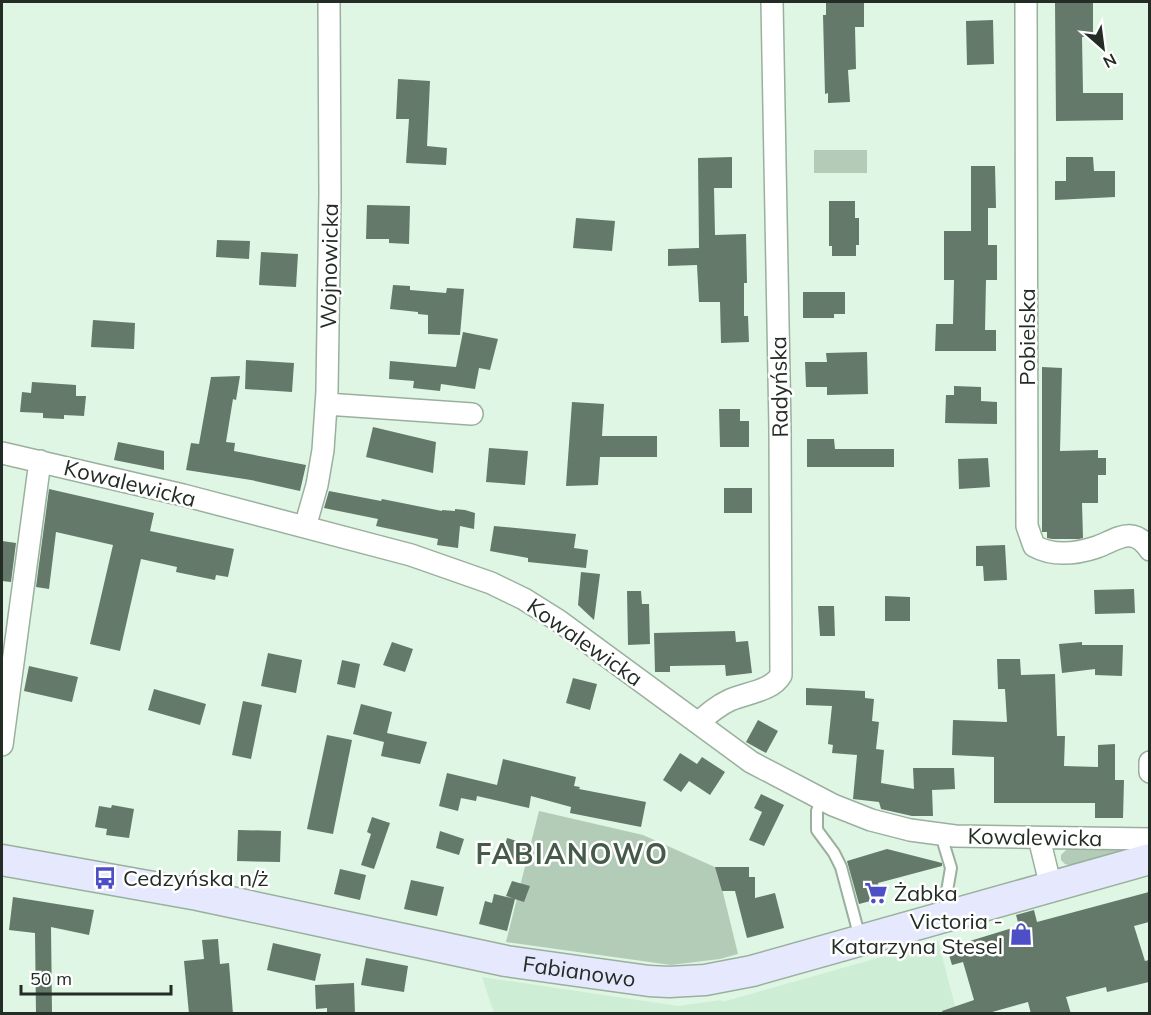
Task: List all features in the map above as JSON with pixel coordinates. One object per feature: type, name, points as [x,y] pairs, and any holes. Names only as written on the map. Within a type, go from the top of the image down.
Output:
[{"type":"street","name":"Wojnowicka","points":[[305,527],[317,485],[323,450],[326,404],[330,194],[329,2]]},
{"type":"street","name":"Radyńska","points":[[698,723],[722,704],[771,685],[778,681],[781,675],[780,418],[772,2]]},
{"type":"street","name":"Pobielska","points":[[1026,2],[1027,526],[1034,546],[1046,552],[1058,554],[1096,547],[1119,536],[1136,536],[1144,541],[1149,549]]},
{"type":"street","points":[[326,404],[472,414]]},
{"type":"street","name":"Kowalewicka","points":[[2,453],[183,495],[305,527],[436,563],[491,583],[525,599],[566,626],[751,762],[852,813],[890,826],[945,835],[1149,839]]},
{"type":"street","points":[[2,745],[40,461]]},
{"type":"street","points":[[1149,762],[1149,772]]},
{"type":"street","points":[[1039,838],[1051,886]]},
{"type":"street","name":"Fabianowo","points":[[2,860],[198,895],[483,957],[649,981],[691,982],[720,978],[861,941],[1149,859]]},
{"type":"lane","points":[[822,799],[817,811],[817,830],[841,867],[861,941]]},
{"type":"lane","points":[[945,835],[944,845],[951,868],[947,891],[952,915]]},
{"type":"shaded area","points":[[814,150],[867,150],[867,173],[814,173]]},
{"type":"shaded area","points":[[539,811],[643,835],[717,868],[738,954],[720,959],[671,965],[506,942]]},
{"type":"shaded area","points":[[1126,847],[1127,850],[1073,866],[1061,860],[1061,855],[1068,848]]},
{"type":"shaded area","points":[[938,941],[957,1013],[494,1013],[482,977],[678,1006],[721,1000],[722,1002]]},
{"type":"building","points":[[826,2],[864,2],[864,27],[855,27],[856,69],[848,70],[850,102],[828,103],[828,93],[825,94],[823,15],[826,15]]},
{"type":"building","points":[[1055,2],[1093,2],[1093,36],[1082,37],[1083,93],[1123,93],[1123,120],[1056,121]]},
{"type":"building","points":[[993,20],[994,64],[967,65],[966,21]]},
{"type":"building","points":[[398,79],[430,81],[427,146],[447,148],[446,165],[406,163],[409,119],[396,119]]},
{"type":"building","points":[[732,157],[732,188],[714,188],[715,235],[746,234],[747,283],[744,283],[744,316],[748,316],[749,342],[721,343],[720,302],[699,302],[697,265],[668,266],[668,249],[699,248],[698,158]]},
{"type":"building","points":[[1066,157],[1093,157],[1094,171],[1115,171],[1115,197],[1055,200],[1055,181],[1066,181]]},
{"type":"building","points":[[971,166],[995,166],[996,208],[988,208],[988,245],[997,245],[997,280],[986,280],[985,330],[996,330],[996,351],[935,351],[936,324],[953,324],[954,280],[944,280],[944,231],[971,231]]},
{"type":"building","points":[[829,201],[855,201],[855,218],[859,218],[859,245],[856,245],[856,256],[832,256],[832,246],[829,246]]},
{"type":"building","points":[[367,205],[410,206],[409,244],[389,243],[389,239],[366,239]]},
{"type":"building","points":[[576,218],[615,221],[612,251],[573,248]]},
{"type":"building","points":[[217,240],[250,241],[249,259],[216,257]]},
{"type":"building","points":[[261,252],[298,254],[296,287],[259,285]]},
{"type":"building","points":[[393,285],[410,286],[410,290],[446,293],[447,288],[464,289],[460,335],[428,334],[428,315],[390,309]]},
{"type":"building","points":[[803,292],[845,292],[845,314],[834,314],[834,318],[803,318]]},
{"type":"building","points":[[93,320],[135,323],[134,349],[91,347]]},
{"type":"building","points":[[463,332],[498,339],[490,370],[479,368],[475,389],[441,384],[440,391],[413,388],[414,381],[389,379],[390,361],[456,367]]},
{"type":"building","points":[[867,352],[868,394],[827,395],[827,387],[806,387],[805,362],[827,362],[826,353]]},
{"type":"building","points":[[246,360],[294,363],[292,392],[245,389]]},
{"type":"building","points":[[1042,367],[1062,368],[1060,451],[1098,450],[1098,458],[1106,458],[1106,475],[1098,475],[1098,503],[1082,503],[1083,538],[1079,539],[1052,539],[1047,538],[1047,532],[1042,532]]},
{"type":"building","points":[[240,376],[236,400],[233,399],[226,442],[235,443],[234,451],[306,465],[300,491],[251,480],[186,470],[191,443],[199,444],[211,377]]},
{"type":"building","points":[[32,382],[76,385],[76,396],[86,396],[84,416],[64,415],[64,419],[43,418],[43,413],[20,412],[22,392],[31,393]]},
{"type":"building","points":[[954,386],[981,387],[981,401],[997,402],[997,424],[945,423],[946,395],[954,395]]},
{"type":"building","points":[[572,402],[604,404],[602,436],[657,436],[657,457],[600,457],[598,485],[566,486]]},
{"type":"building","points":[[719,409],[740,409],[740,421],[749,421],[749,447],[720,447]]},
{"type":"building","points":[[373,427],[436,442],[433,473],[366,457]]},
{"type":"building","points":[[807,439],[834,439],[835,449],[894,449],[894,467],[807,467]]},
{"type":"building","points":[[118,442],[164,451],[164,470],[114,460]]},
{"type":"building","points":[[489,448],[528,451],[525,485],[486,482]]},
{"type":"building","points":[[988,458],[990,487],[959,489],[958,459]]},
{"type":"building","points":[[724,488],[752,488],[752,513],[724,513]]},
{"type":"building","points":[[49,489],[154,513],[150,531],[234,549],[228,577],[216,575],[215,580],[176,572],[177,567],[141,559],[120,651],[90,644],[113,545],[56,532],[49,589],[36,587]]},
{"type":"building","points":[[329,491],[442,511],[465,510],[475,513],[474,529],[460,526],[458,548],[437,545],[438,539],[376,526],[378,519],[324,508]]},
{"type":"building","points":[[494,526],[576,534],[574,548],[588,550],[586,568],[528,562],[528,558],[490,551]]},
{"type":"building","points":[[2,541],[16,543],[11,582],[2,581]]},
{"type":"building","points":[[1005,545],[1007,580],[984,581],[983,566],[976,566],[976,546]]},
{"type":"building","points":[[581,572],[600,574],[594,620],[578,605]]},
{"type":"building","points":[[1134,589],[1135,613],[1095,614],[1094,590]]},
{"type":"building","points":[[627,591],[641,591],[642,604],[649,604],[650,644],[628,645]]},
{"type":"building","points":[[885,596],[910,597],[910,621],[885,621]]},
{"type":"building","points":[[818,606],[834,606],[835,636],[820,636]]},
{"type":"building","points":[[735,631],[736,642],[748,641],[752,673],[726,676],[725,665],[670,666],[670,672],[655,672],[654,633]]},
{"type":"building","points":[[392,642],[413,649],[405,672],[383,665]]},
{"type":"building","points":[[1082,642],[1082,645],[1123,645],[1122,676],[1095,675],[1095,669],[1062,673],[1059,644]]},
{"type":"building","points":[[268,653],[302,660],[296,693],[261,686]]},
{"type":"building","points":[[997,659],[1020,659],[1021,675],[1055,674],[1057,736],[1065,736],[1064,766],[1098,767],[1098,745],[1115,744],[1115,780],[1124,780],[1123,818],[1095,818],[1095,803],[994,803],[994,757],[952,755],[953,720],[1007,722],[1005,689],[998,689]]},
{"type":"building","points":[[342,660],[360,664],[355,688],[337,684]]},
{"type":"building","points":[[29,666],[78,677],[72,702],[24,691]]},
{"type":"building","points":[[573,678],[597,684],[590,710],[566,703]]},
{"type":"building","points":[[806,688],[865,691],[865,698],[874,699],[872,721],[879,722],[876,749],[884,750],[881,783],[914,789],[913,768],[954,768],[955,789],[932,790],[933,816],[912,816],[881,809],[879,802],[853,799],[857,755],[832,753],[833,745],[828,744],[832,706],[806,705]]},
{"type":"building","points":[[154,689],[206,704],[200,725],[148,710]]},
{"type":"building","points":[[243,701],[262,705],[251,759],[232,755]]},
{"type":"building","points":[[361,704],[392,712],[387,733],[427,742],[420,764],[381,756],[384,742],[353,734]]},
{"type":"building","points":[[758,720],[778,731],[766,753],[746,742]]},
{"type":"building","points":[[327,735],[352,740],[333,834],[307,829]]},
{"type":"building","points":[[680,753],[697,764],[702,757],[725,772],[710,795],[689,781],[681,792],[663,780]]},
{"type":"building","points":[[503,759],[576,777],[574,786],[580,787],[579,789],[646,802],[641,827],[570,813],[571,807],[531,796],[529,808],[477,796],[476,801],[461,798],[458,811],[439,806],[447,773],[497,785]]},
{"type":"building","points":[[761,794],[784,805],[764,846],[749,840],[762,812],[754,808]]},
{"type":"building","points":[[112,805],[134,809],[129,838],[106,835],[107,829],[95,827],[99,806],[111,808]]},
{"type":"building","points":[[372,817],[390,823],[374,869],[361,865],[371,834],[367,832]]},
{"type":"building","points":[[238,830],[281,831],[280,862],[237,861]]},
{"type":"building","points":[[440,831],[464,839],[459,855],[436,848]]},
{"type":"building","points":[[507,838],[529,845],[524,863],[502,856]]},
{"type":"building","points":[[887,849],[942,863],[942,866],[878,883],[882,898],[859,904],[847,861]]},
{"type":"building","points":[[715,867],[749,867],[749,877],[755,877],[755,898],[775,893],[784,928],[747,938],[735,891],[722,891]]},
{"type":"building","points":[[340,869],[366,875],[360,900],[334,894]]},
{"type":"building","points":[[411,880],[444,887],[437,916],[404,909]]},
{"type":"building","points":[[512,881],[530,886],[524,902],[506,896]]},
{"type":"building","points":[[1149,892],[1149,922],[1134,926],[1145,961],[1149,960],[1149,982],[1107,992],[1106,987],[1066,997],[1071,1014],[1031,1014],[1028,1002],[985,1014],[943,1014],[942,1011],[974,1000],[963,962],[952,965],[947,948],[1019,926],[1016,915],[1034,910],[1037,922]]},
{"type":"building","points":[[494,894],[515,899],[507,931],[479,924],[485,901],[492,903]]},
{"type":"building","points":[[13,897],[94,910],[89,935],[51,927],[52,1014],[36,1014],[35,933],[9,930]]},
{"type":"building","points":[[218,939],[220,964],[229,963],[233,1014],[189,1014],[184,961],[204,959],[202,940]]},
{"type":"building","points":[[273,943],[321,954],[315,981],[267,970]]},
{"type":"building","points":[[366,958],[408,966],[404,992],[361,985]]},
{"type":"building","points":[[354,983],[355,1014],[327,1014],[327,1008],[316,1009],[315,985]]},
{"type":"place","name":"Cedzyńska n/ż","points":[[105,878]]},
{"type":"place","name":"Żabka","points":[[876,893]]},
{"type":"place","name":"Victoria - Katarzyna Stesel","points":[[1021,934]]},
{"type":"district","name":"FABIANOWO","points":[[572,853]]}]
